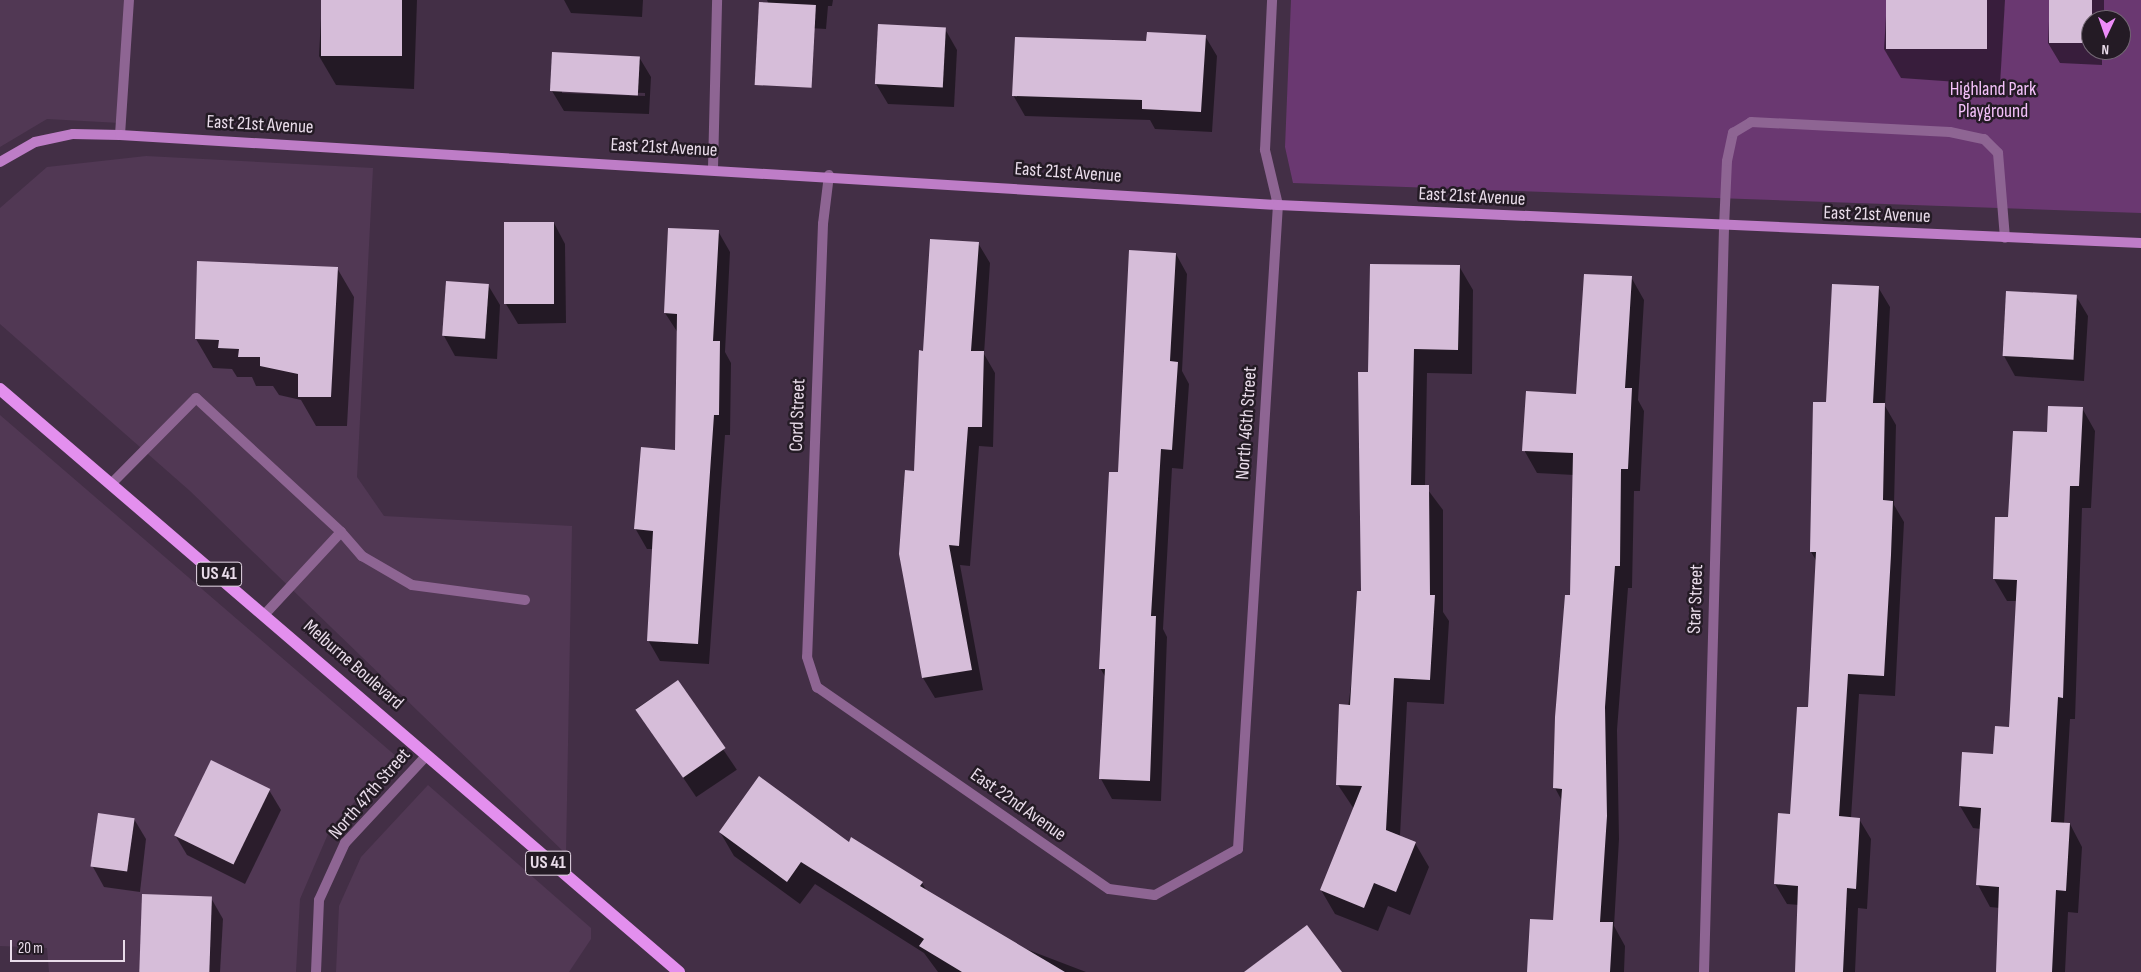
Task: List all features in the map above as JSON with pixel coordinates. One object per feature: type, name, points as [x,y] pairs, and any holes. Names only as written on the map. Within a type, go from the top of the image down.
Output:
[{"type":"main road","name":"Melburne Boulevard","points":[[0,388],[113,482],[616,922],[679,972]]},
{"type":"street","points":[[120,135],[129,0]]},
{"type":"street","points":[[713,168],[717,0]]},
{"type":"street","name":"North 46th Street","points":[[1238,849],[1278,205],[1265,150],[1272,0]]},
{"type":"street","name":"Star Street","points":[[1704,972],[1724,227],[1727,161],[1733,133],[1751,122],[1950,132],[1984,139],[1998,153],[2005,238]]},
{"type":"street","name":"East 21st Avenue","points":[[0,162],[35,142],[73,134],[120,135],[829,175],[1278,205],[1724,227],[2141,243]]},
{"type":"street","name":"Cord Street","points":[[807,657],[823,224],[829,175]]},
{"type":"street","points":[[113,482],[196,398],[341,532],[362,556],[412,585],[525,600]]},
{"type":"street","points":[[265,614],[341,532]]},
{"type":"street","name":"East 22nd Avenue","points":[[807,657],[817,687],[1109,889],[1155,894],[1238,849]]},
{"type":"street","name":"North 47th Street","points":[[316,972],[319,900],[345,843],[427,755]]},
{"type":"shaded area","points":[[0,0],[127,0],[120,123],[47,119],[0,147]]},
{"type":"shaded area","points":[[146,156],[373,168],[357,477],[384,516],[572,526],[566,854],[190,491],[0,324],[0,208],[47,167]]},
{"type":"shaded area","points":[[0,415],[397,757],[331,827],[300,899],[296,972],[49,972],[47,948],[0,946]]},
{"type":"shaded area","points":[[428,785],[591,928],[591,939],[569,972],[336,972],[339,906],[361,857]]},
{"type":"green space","name":"Highland Park Playground","points":[[1291,0],[2141,0],[2141,213],[1293,183],[1285,147]]},
{"type":"building","points":[[321,0],[402,0],[402,56],[321,56]]},
{"type":"building","points":[[1886,0],[1987,0],[1987,49],[1886,49]]},
{"type":"building","points":[[2049,0],[2092,0],[2092,10],[2081,10],[2081,43],[2049,43]]},
{"type":"building","points":[[759,2],[816,5],[812,88],[755,85]]},
{"type":"building","points":[[878,24],[946,28],[943,87],[875,84]]},
{"type":"building","points":[[1147,32],[1206,35],[1201,112],[1142,109],[1142,100],[1012,96],[1015,37],[1146,41]]},
{"type":"building","points":[[552,52],[640,57],[638,96],[550,91]]},
{"type":"building","points":[[504,222],[554,222],[554,304],[504,304]]},
{"type":"building","points":[[668,228],[719,230],[713,341],[720,341],[719,415],[714,415],[698,644],[647,641],[653,531],[634,529],[641,447],[675,450],[677,314],[664,313]]},
{"type":"building","points":[[930,239],[979,242],[971,351],[984,351],[982,427],[968,427],[959,546],[949,545],[972,670],[922,678],[899,554],[905,470],[914,471],[919,350],[923,351]]},
{"type":"building","points":[[1129,250],[1176,253],[1170,361],[1178,362],[1172,450],[1161,449],[1151,616],[1156,616],[1150,781],[1099,779],[1105,669],[1099,669],[1109,472],[1118,472]]},
{"type":"building","points":[[197,261],[338,267],[331,397],[298,397],[298,374],[260,366],[260,357],[238,357],[239,349],[218,348],[219,340],[195,339]]},
{"type":"building","points":[[1370,264],[1460,265],[1458,350],[1414,349],[1411,485],[1429,485],[1430,595],[1435,595],[1430,680],[1394,678],[1386,830],[1416,842],[1396,892],[1374,883],[1364,908],[1320,890],[1362,786],[1336,785],[1339,704],[1350,705],[1357,591],[1361,591],[1358,372],[1368,372]]},
{"type":"building","points":[[1584,274],[1632,276],[1625,388],[1632,388],[1628,469],[1621,469],[1620,566],[1615,566],[1605,707],[1607,816],[1600,922],[1613,922],[1610,972],[1527,972],[1530,919],[1553,920],[1562,789],[1553,788],[1555,717],[1565,595],[1570,595],[1573,453],[1522,451],[1526,391],[1576,394]]},
{"type":"building","points":[[446,281],[489,284],[485,339],[442,336]]},
{"type":"building","points":[[1832,284],[1879,286],[1873,403],[1885,403],[1883,500],[1893,501],[1891,555],[1884,676],[1848,674],[1839,816],[1860,818],[1856,889],[1847,888],[1843,972],[1795,972],[1798,886],[1774,884],[1778,813],[1790,814],[1797,707],[1808,707],[1816,552],[1810,552],[1813,402],[1826,402]]},
{"type":"building","points":[[2006,291],[2077,295],[2074,360],[2003,356]]},
{"type":"building","points":[[2048,406],[2083,407],[2079,486],[2070,486],[2063,698],[2058,697],[2051,822],[2070,823],[2066,891],[2056,890],[2052,972],[1996,972],[1999,887],[1976,885],[1981,808],[1959,806],[1962,752],[1993,754],[1995,726],[2009,727],[2017,580],[1993,579],[1995,517],[2008,517],[2013,431],[2047,432]]},
{"type":"building","points":[[678,680],[726,748],[683,778],[635,710]]},
{"type":"building","points":[[211,760],[270,789],[233,864],[174,835]]},
{"type":"building","points":[[759,776],[849,842],[851,837],[923,882],[920,886],[1065,972],[962,972],[919,946],[924,939],[801,862],[787,882],[719,832]]},
{"type":"building","points":[[98,813],[135,818],[127,872],[90,866]]},
{"type":"building","points":[[142,894],[212,896],[209,972],[139,972]]},
{"type":"building","points":[[1307,925],[1342,972],[1244,972]]}]
